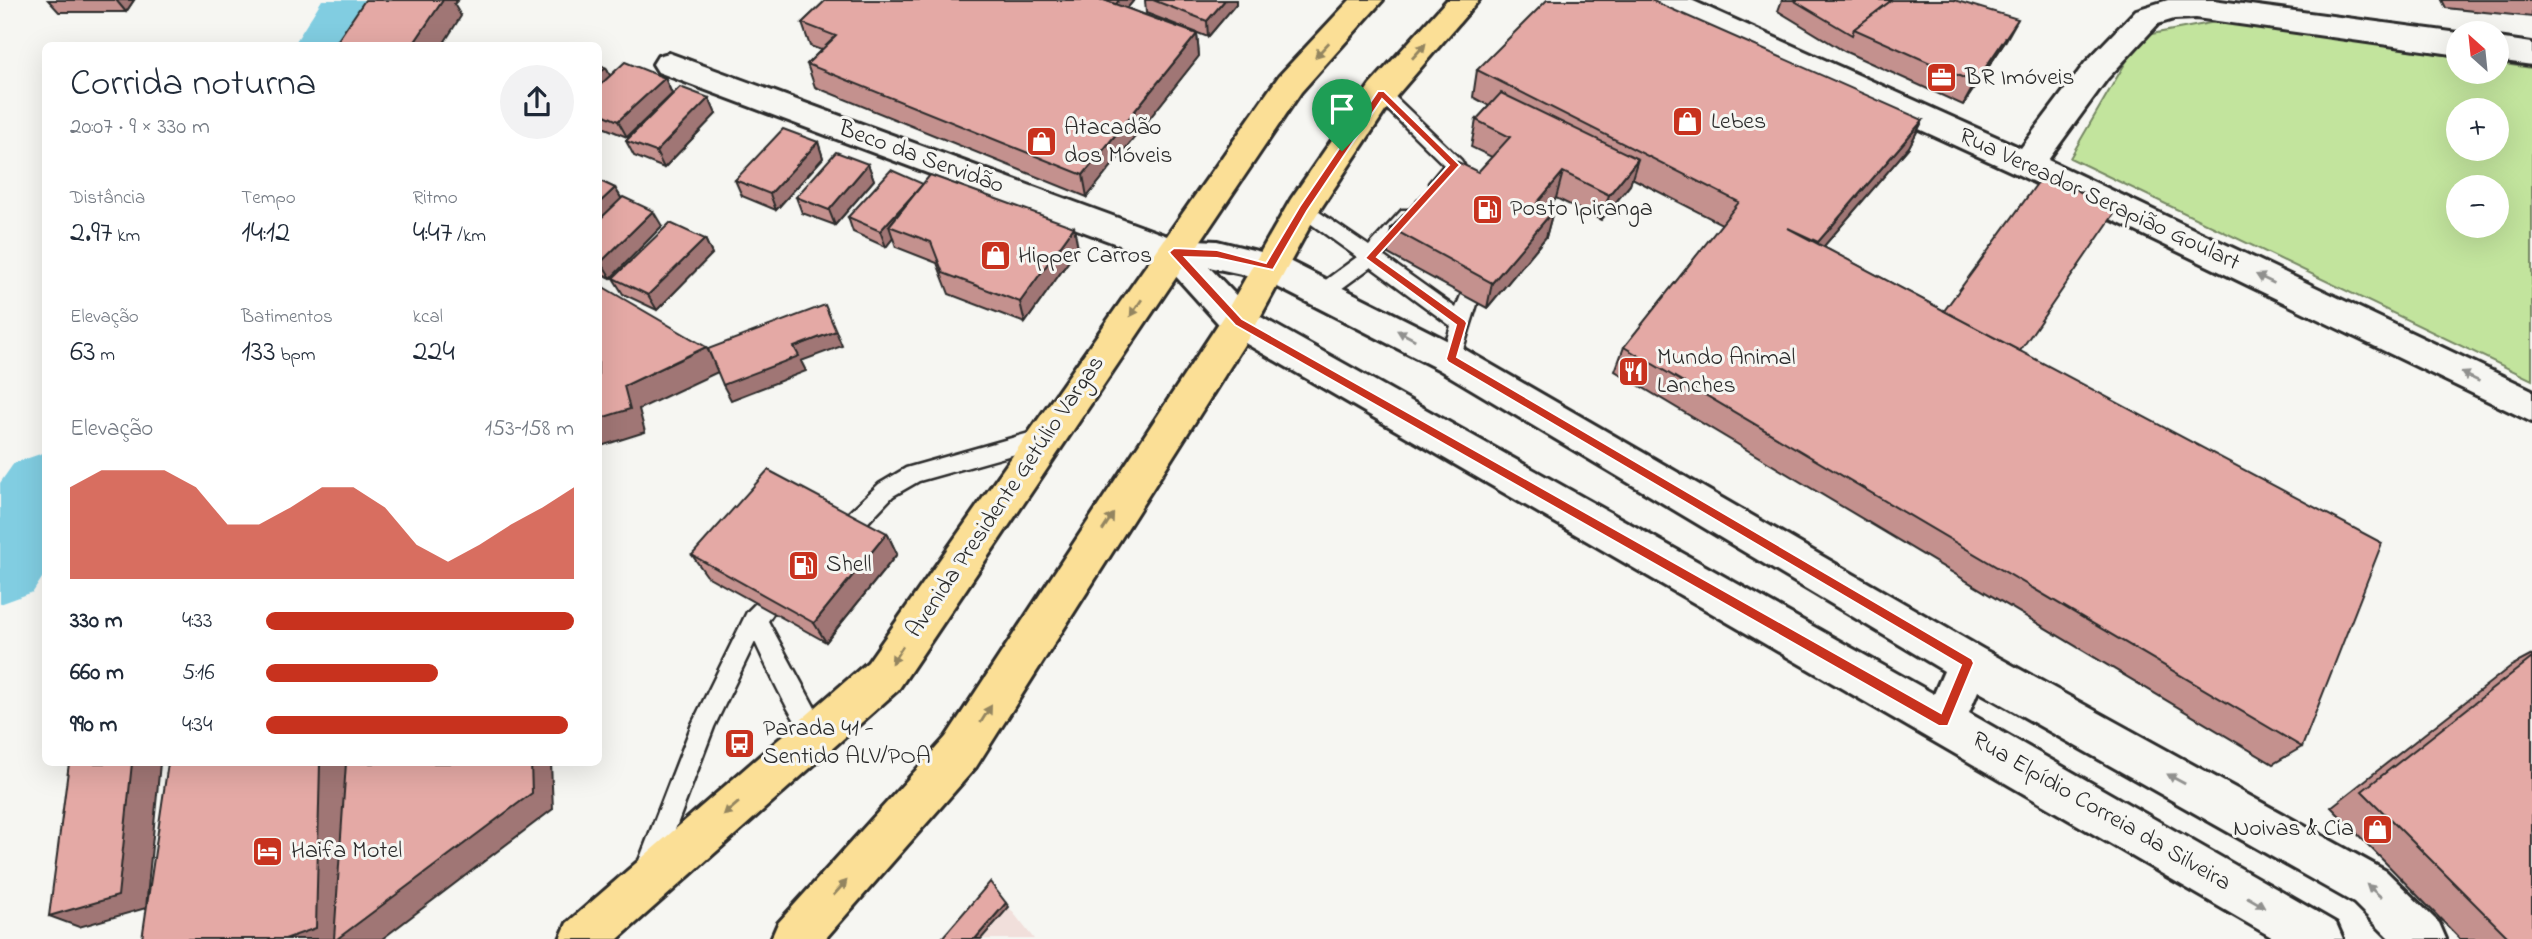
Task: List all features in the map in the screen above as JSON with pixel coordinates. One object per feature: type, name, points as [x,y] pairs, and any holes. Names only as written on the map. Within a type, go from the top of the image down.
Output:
[{"type":"main road","name":"Avenida Presidente Getúlio Vargas","points":[[583,939],[883,676],[1290,84],[1368,0]]},
{"type":"main road","points":[[794,939],[961,752],[1239,322],[1303,208],[1381,93],[1464,0]]},
{"type":"main road","name":"Rua Vereador Serapião Goulart","points":[[1664,0],[2027,164],[2532,407]]},
{"type":"main road","points":[[2027,164],[2096,71],[2147,17],[2173,9],[2196,8],[2446,42]]},
{"type":"main road","points":[[2510,51],[2532,54]]},
{"type":"main road","name":"Beco da Servidão","points":[[668,64],[1174,252]]},
{"type":"main road","points":[[1174,252],[1217,254],[1269,267],[1323,292],[1457,341],[1968,663],[2370,887],[2423,939]]},
{"type":"main road","name":"Rua Elpídio Correia da Silveira","points":[[1174,252],[1239,322],[2320,939]]},
{"type":"main road","points":[[1944,722],[1968,663]]},
{"type":"lane","points":[[1381,93],[1455,165],[1467,187]]},
{"type":"lane","points":[[1323,292],[1370,258],[1455,165]]},
{"type":"lane","points":[[1303,208],[1370,258],[1457,341],[1469,298]]},
{"type":"lane","points":[[848,528],[886,490],[913,474],[1047,437]]},
{"type":"lane","points":[[640,889],[704,724],[760,614],[792,693],[817,734]]},
{"type":"shaded area","points":[[993,887],[1034,939],[948,939]]},
{"type":"green space","points":[[2221,21],[2446,55],[2446,84],[2510,84],[2510,65],[2532,68],[2532,380],[2070,158],[2141,36]]},
{"type":"building","points":[[365,0],[443,0],[415,42],[337,42]]},
{"type":"building","name":"Atacadão dos Móveis","points":[[826,0],[1104,0],[1197,34],[1083,175],[807,64],[836,36],[802,23]]},
{"type":"building","points":[[1153,0],[1225,0],[1207,21]]},
{"type":"building","points":[[1547,0],[1651,0],[1923,120],[1818,242],[1788,228],[2382,543],[2302,747],[1624,347],[1739,202],[1477,70]]},
{"type":"building","points":[[1793,0],[1892,0],[1854,29],[1852,35]]},
{"type":"building","points":[[1892,0],[1954,0],[2018,19],[1975,83],[1854,29]]},
{"type":"building","points":[[625,62],[665,78],[618,121],[602,114],[602,83]]},
{"type":"building","points":[[680,87],[709,98],[656,152],[626,141]]},
{"type":"building","name":"Posto Ipiranga","points":[[1501,93],[1638,159],[1609,195],[1563,172],[1537,203],[1553,211],[1492,283],[1391,228],[1454,160],[1478,172],[1510,137],[1476,120]]},
{"type":"building","points":[[783,129],[818,142],[770,194],[735,180]]},
{"type":"building","points":[[836,152],[868,164],[829,210],[796,197]]},
{"type":"building","points":[[891,170],[923,184],[880,231],[848,217]]},
{"type":"building","points":[[2044,174],[2117,210],[2020,351],[1944,311]]},
{"type":"building","name":"Hipper Carros","points":[[930,175],[1074,227],[1020,302],[943,273],[931,242],[889,226]]},
{"type":"building","points":[[602,182],[615,188],[602,200]]},
{"type":"building","points":[[623,197],[653,211],[602,261],[602,217]]},
{"type":"building","points":[[670,223],[705,239],[648,295],[613,278]]},
{"type":"building","points":[[602,286],[706,347],[624,386],[630,409],[602,418]]},
{"type":"building","points":[[825,305],[836,331],[794,347],[799,356],[723,385],[708,349]]},
{"type":"building","name":"Shell","points":[[768,470],[887,533],[814,623],[692,555]]},
{"type":"building","points":[[2532,658],[2532,939],[2510,939],[2362,791]]},
{"type":"building","points":[[69,766],[132,766],[118,896],[49,916]]},
{"type":"building","name":"Haifa Motel","points":[[168,766],[320,766],[316,928],[285,939],[142,939]]},
{"type":"building","points":[[346,766],[531,766],[532,793],[334,939]]},
{"type":"building","points":[[990,882],[1006,903],[975,939],[941,939]]},
{"type":"waterway","points":[[333,42],[359,0]]},
{"type":"waterway","points":[[0,562],[42,497]]},
{"type":"place","name":"BR Imóveis","points":[[1942,78]]},
{"type":"place","name":"Lebes","points":[[1688,122]]},
{"type":"place","name":"Atacadão dos Móveis","points":[[1041,142]]},
{"type":"place","name":"Posto Ipiranga","points":[[1487,209]]},
{"type":"place","name":"Hipper Carros","points":[[995,256]]},
{"type":"place","name":"Mundo Animal Lanches","points":[[1634,372]]},
{"type":"place","name":"Shell","points":[[803,565]]},
{"type":"place","name":"Parada 41 - Sentido ALV/POA","points":[[740,743]]},
{"type":"place","name":"Noivas & Cia","points":[[2377,829]]},
{"type":"place","name":"Haifa Motel","points":[[268,851]]},
{"type":"route","points":[[1381,93],[1455,165],[1370,258],[1462,323],[1451,359],[1968,663],[1944,722],[1239,322],[1174,252],[1217,254],[1269,267],[1303,208],[1342,151],[1381,93]]}]
